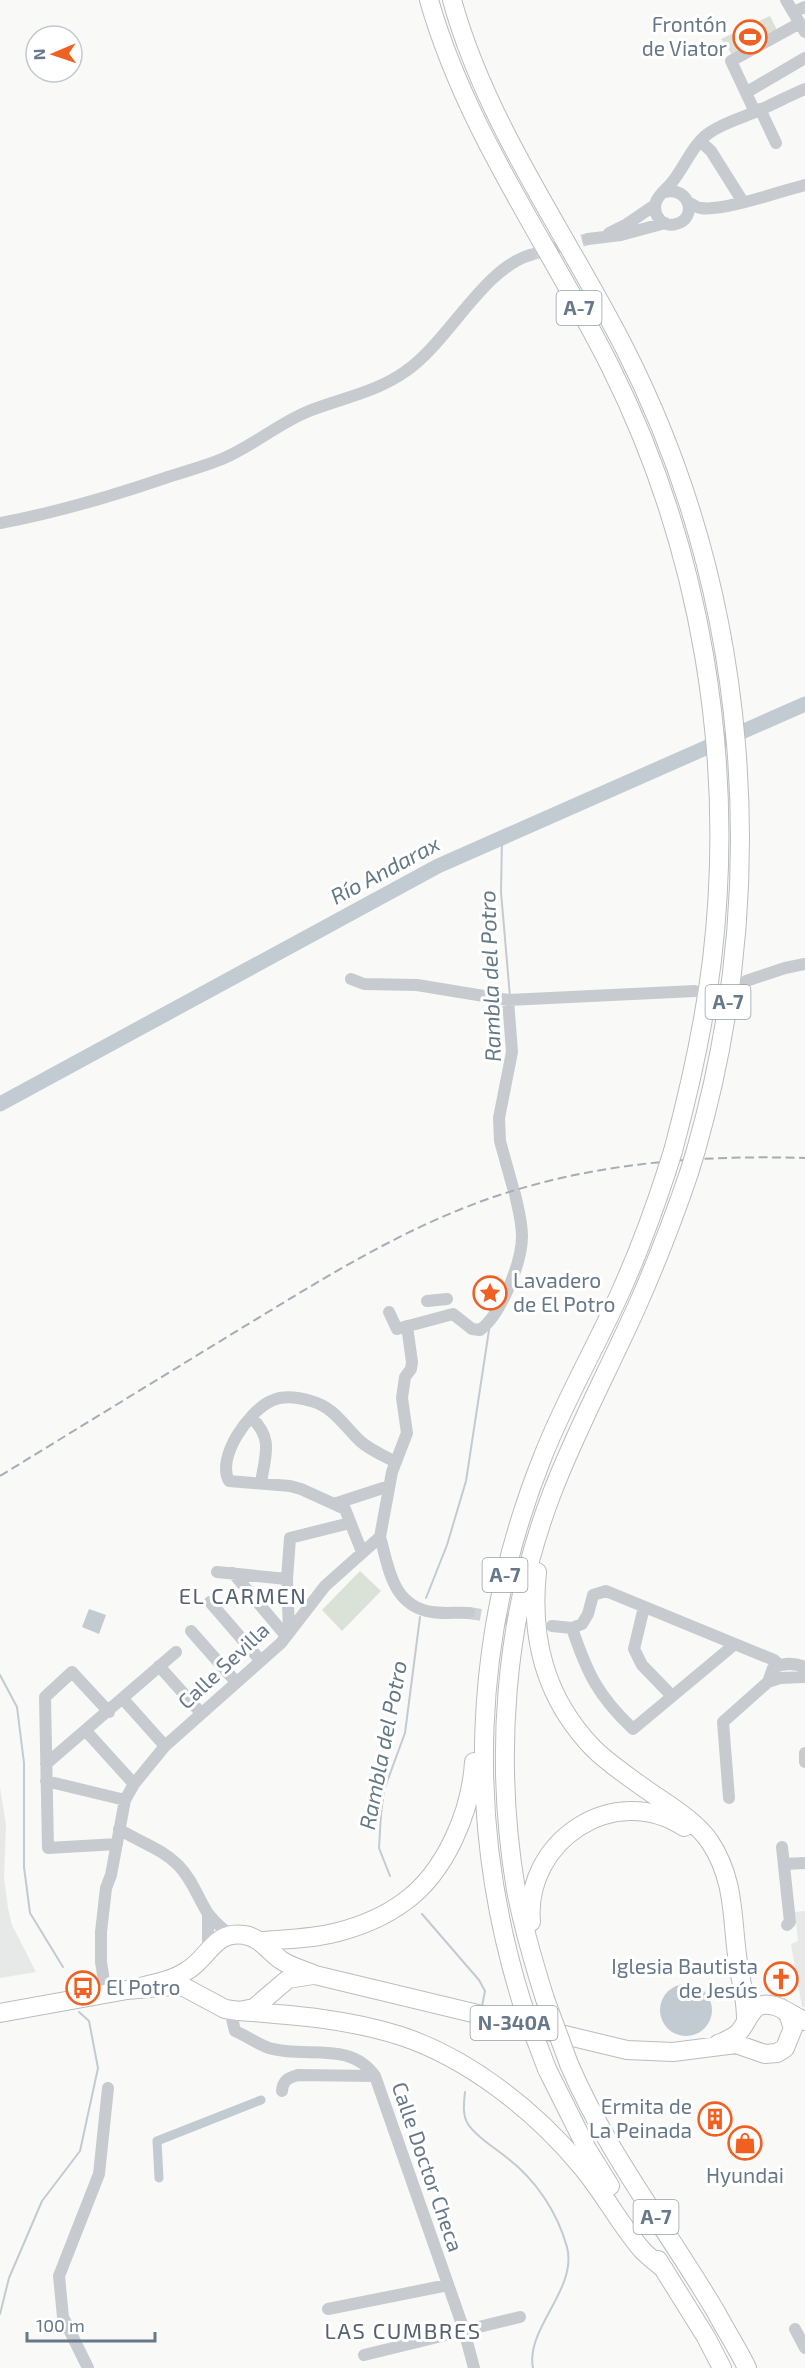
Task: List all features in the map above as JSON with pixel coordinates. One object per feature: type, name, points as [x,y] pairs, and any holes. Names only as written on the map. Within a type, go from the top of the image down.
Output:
[{"type":"highway","name":"A-7","points":[[429,0],[476,124],[602,349],[637,426],[666,504],[699,627],[714,727],[719,860],[713,949],[694,1069],[673,1151],[648,1224],[621,1292],[557,1424],[527,1497],[511,1550],[494,1621],[485,1701],[486,1824],[500,1922],[522,2003],[547,2069],[587,2149],[706,2337],[722,2368]]},
{"type":"highway","name":"A-7","points":[[452,0],[461,31],[498,118],[615,329],[644,387],[682,487],[720,621],[734,707],[741,850],[738,920],[728,1006],[712,1093],[689,1173],[638,1304],[576,1435],[540,1526],[519,1613],[511,1667],[506,1746],[507,1811],[517,1890],[536,1972],[569,2064],[612,2149],[700,2285],[747,2368]]},
{"type":"highway","points":[[540,1526],[541,1548],[535,1593],[536,1636],[553,1690],[569,1718],[593,1748],[684,1816],[708,1840],[730,1886],[739,1957],[747,1983],[755,1995],[805,2021]]},
{"type":"highway","points":[[273,1990],[276,1977],[275,1962],[265,1946],[315,1937],[358,1926],[375,1919],[405,1902],[418,1890],[443,1857],[467,1808],[473,1776],[477,1726],[485,1701]]},
{"type":"highway","points":[[536,1972],[536,1948],[531,1920],[534,1883],[543,1862],[558,1842],[581,1824],[598,1817],[621,1812],[640,1811],[658,1815],[678,1822],[696,1834],[717,1855]]},
{"type":"highway","points":[[0,2013],[127,1990],[175,1977],[190,1969],[216,1941],[230,1935]]},
{"type":"highway","name":"N-340A","points":[[230,1935],[244,1935],[265,1946],[283,1961],[315,1975],[627,2050],[673,2052],[736,2044],[765,2054],[777,2053],[805,2030]]},
{"type":"highway","points":[[208,1949],[201,1962],[200,1975],[203,1988],[210,2000]]},
{"type":"highway","points":[[739,1957],[738,1967],[746,1995],[746,2039],[753,2049]]},
{"type":"highway","name":"N-340A","points":[[234,2011],[254,2008],[288,1979],[315,1975]]},
{"type":"highway","points":[[127,1990],[184,1987],[234,2011],[317,2017],[363,2026],[403,2037],[466,2068],[512,2100],[564,2147],[582,2167],[644,2251],[664,2269]]},
{"type":"highway","points":[[776,2006],[788,2014],[792,2021],[792,2034],[789,2042]]},
{"type":"highway","name":"N-340A","points":[[714,2046],[733,2037],[757,2008],[776,2006]]},
{"type":"street","points":[[776,143],[731,61],[803,27],[799,9],[786,0]]},
{"type":"street","points":[[747,92],[805,58]]},
{"type":"street","points":[[602,236],[627,225],[655,205],[700,141],[730,121],[758,111],[805,88]]},
{"type":"street","points":[[700,141],[711,151],[739,203]]},
{"type":"street","points":[[675,179],[689,208],[685,219]]},
{"type":"street","points":[[588,239],[630,234],[665,223],[676,224],[685,219],[805,185]]},
{"type":"street","points":[[665,192],[676,191],[700,208],[739,203]]},
{"type":"street","points":[[655,205],[657,216],[665,223]]},
{"type":"street","points":[[0,523],[49,514],[220,459],[308,411],[393,380],[415,365],[482,290],[508,265],[530,255]]},
{"type":"street","points":[[746,981],[805,964]]},
{"type":"street","points":[[351,979],[364,984],[417,986],[508,1000],[695,991]]},
{"type":"street","points":[[389,1312],[397,1329],[453,1314],[472,1329],[480,1329],[489,1323],[511,1286],[522,1238],[514,1191],[500,1141],[499,1118],[512,1052],[508,1000]]},
{"type":"street","points":[[427,1301],[444,1298],[443,1317]]},
{"type":"street","points":[[407,1326],[412,1362],[411,1369],[405,1377],[402,1398],[407,1433],[389,1486],[380,1537],[391,1582],[407,1600],[430,1612],[470,1613]]},
{"type":"street","points":[[362,1552],[345,1509],[301,1489],[229,1481],[226,1467],[240,1428],[261,1406],[280,1398],[290,1397],[324,1405],[362,1443],[396,1462]]},
{"type":"street","points":[[251,1417],[263,1428],[266,1437],[267,1447],[261,1483]]},
{"type":"street","points":[[334,1504],[389,1486]]},
{"type":"street","points":[[287,1633],[290,1538],[350,1523]]},
{"type":"street","name":"Calle Sevilla","points":[[104,1981],[100,1962],[102,1913],[125,1800],[134,1784],[165,1746],[261,1660],[287,1633],[325,1586],[380,1537]]},
{"type":"street","points":[[217,1572],[287,1579]]},
{"type":"street","points":[[233,1573],[287,1633]]},
{"type":"street","points":[[552,1626],[572,1628],[582,1624],[588,1614],[593,1595],[606,1591],[774,1660],[779,1665]]},
{"type":"street","points":[[210,1602],[261,1660]]},
{"type":"street","points":[[644,1607],[634,1649],[642,1665],[672,1696]]},
{"type":"street","points":[[572,1628],[593,1682],[610,1707],[633,1729],[735,1644]]},
{"type":"street","points":[[191,1631],[236,1682]]},
{"type":"street","points":[[46,1764],[176,1652]]},
{"type":"street","points":[[768,1682],[773,1668],[779,1665],[805,1667]]},
{"type":"street","points":[[159,1666],[201,1713]]},
{"type":"street","points":[[109,1712],[72,1672],[45,1697],[48,1848],[117,1844]]},
{"type":"street","points":[[729,1798],[723,1722],[768,1682],[780,1678],[805,1677]]},
{"type":"street","points":[[123,1700],[165,1746]]},
{"type":"street","points":[[87,1731],[134,1784]]},
{"type":"street","points":[[805,1753],[805,1762]]},
{"type":"street","points":[[46,1781],[125,1800]]},
{"type":"street","points":[[119,1829],[157,1848],[176,1863],[193,1884],[208,1914],[230,1935]]},
{"type":"street","points":[[782,1847],[790,1922],[787,1925]]},
{"type":"street","points":[[784,1864],[805,1863]]},
{"type":"street","points":[[208,1914],[208,1949]]},
{"type":"street","name":"Calle Doctor Checa","points":[[234,2011],[235,2031],[250,2037],[257,2043],[285,2050],[347,2054],[359,2060],[375,2076],[464,2330],[474,2368]]},
{"type":"street","points":[[282,2091],[283,2084],[288,2078],[298,2075],[375,2076]]},
{"type":"street","points":[[88,2368],[63,2317],[59,2276],[99,2174],[108,2088]]},
{"type":"street","points":[[328,2309],[448,2285]]},
{"type":"street","points":[[364,2355],[520,2317]]},
{"type":"street","points":[[795,2329],[805,2348]]},
{"type":"shaded area","name":"Frontón de Viator","points":[[770,16],[779,34],[733,56],[721,39]]},
{"type":"shaded area","points":[[360,1571],[381,1591],[342,1631],[322,1610]]},
{"type":"shaded area","points":[[89,1609],[106,1615],[99,1634],[82,1627]]},
{"type":"shaded area","points":[[0,1787],[6,1825],[4,1878],[8,1908],[12,1925],[36,1972],[0,1978]]},
{"type":"shaded area","points":[[805,1911],[805,2007],[802,2007],[791,1944],[798,1941],[795,1912]]},
{"type":"shaded area","points":[[681,1984],[691,1984],[705,1991],[712,2010],[705,2029],[691,2036],[681,2036],[671,2032],[664,2025],[660,2015],[660,2005],[664,1995],[671,1988]]},
{"type":"waterway","name":"Río Andarax","points":[[0,1104],[438,866],[805,704]]},
{"type":"waterway","name":"Rambla del Potro","points":[[502,838],[501,892],[510,997]]},
{"type":"waterway","name":"Rambla del Potro","points":[[426,1598],[447,1545],[466,1481],[489,1330]]},
{"type":"waterway","name":"Rambla del Potro","points":[[390,1876],[379,1848],[381,1814],[384,1790],[405,1733],[420,1617]]},
{"type":"waterway","points":[[0,1675],[17,1707],[24,1763],[24,1867],[30,1913],[63,1967]]},
{"type":"waterway","name":"Rambla del Potro","points":[[422,1914],[479,1980],[485,1991],[482,2006]]},
{"type":"waterway","points":[[0,2314],[9,2278],[42,2201],[80,2151],[98,2068],[89,2021],[79,2012]]},
{"type":"waterway","name":"Rambla del Potro","points":[[476,2038],[479,2022]]},
{"type":"waterway","name":"Rambla del Potro","points":[[465,2092],[464,2113],[471,2129],[517,2166],[544,2197],[567,2247],[568,2263],[565,2278],[536,2339],[533,2368]]},
{"type":"waterway","points":[[159,2178],[157,2141],[261,2100]]},
{"type":"tunnel","points":[[530,255],[588,239]]},
{"type":"tunnel","points":[[469,1613],[524,1622]]},
{"type":"railway","points":[[0,1476],[370,1252],[473,1204],[545,1182],[618,1167],[730,1158],[805,1158]]},
{"type":"place","name":"Frontón de Viator","points":[[750,37]]},
{"type":"place","name":"Lavadero de El Potro","points":[[490,1293]]},
{"type":"place","name":"Iglesia Bautista de Jesús","points":[[781,1979]]},
{"type":"place","name":"El Potro","points":[[83,1988]]},
{"type":"place","name":"Ermita de La Peinada","points":[[715,2119]]},
{"type":"place","name":"Hyundai","points":[[745,2143]]},
{"type":"district","name":"EL CARMEN","points":[[243,1596]]},
{"type":"district","name":"LAS CUMBRES","points":[[403,2331]]}]
